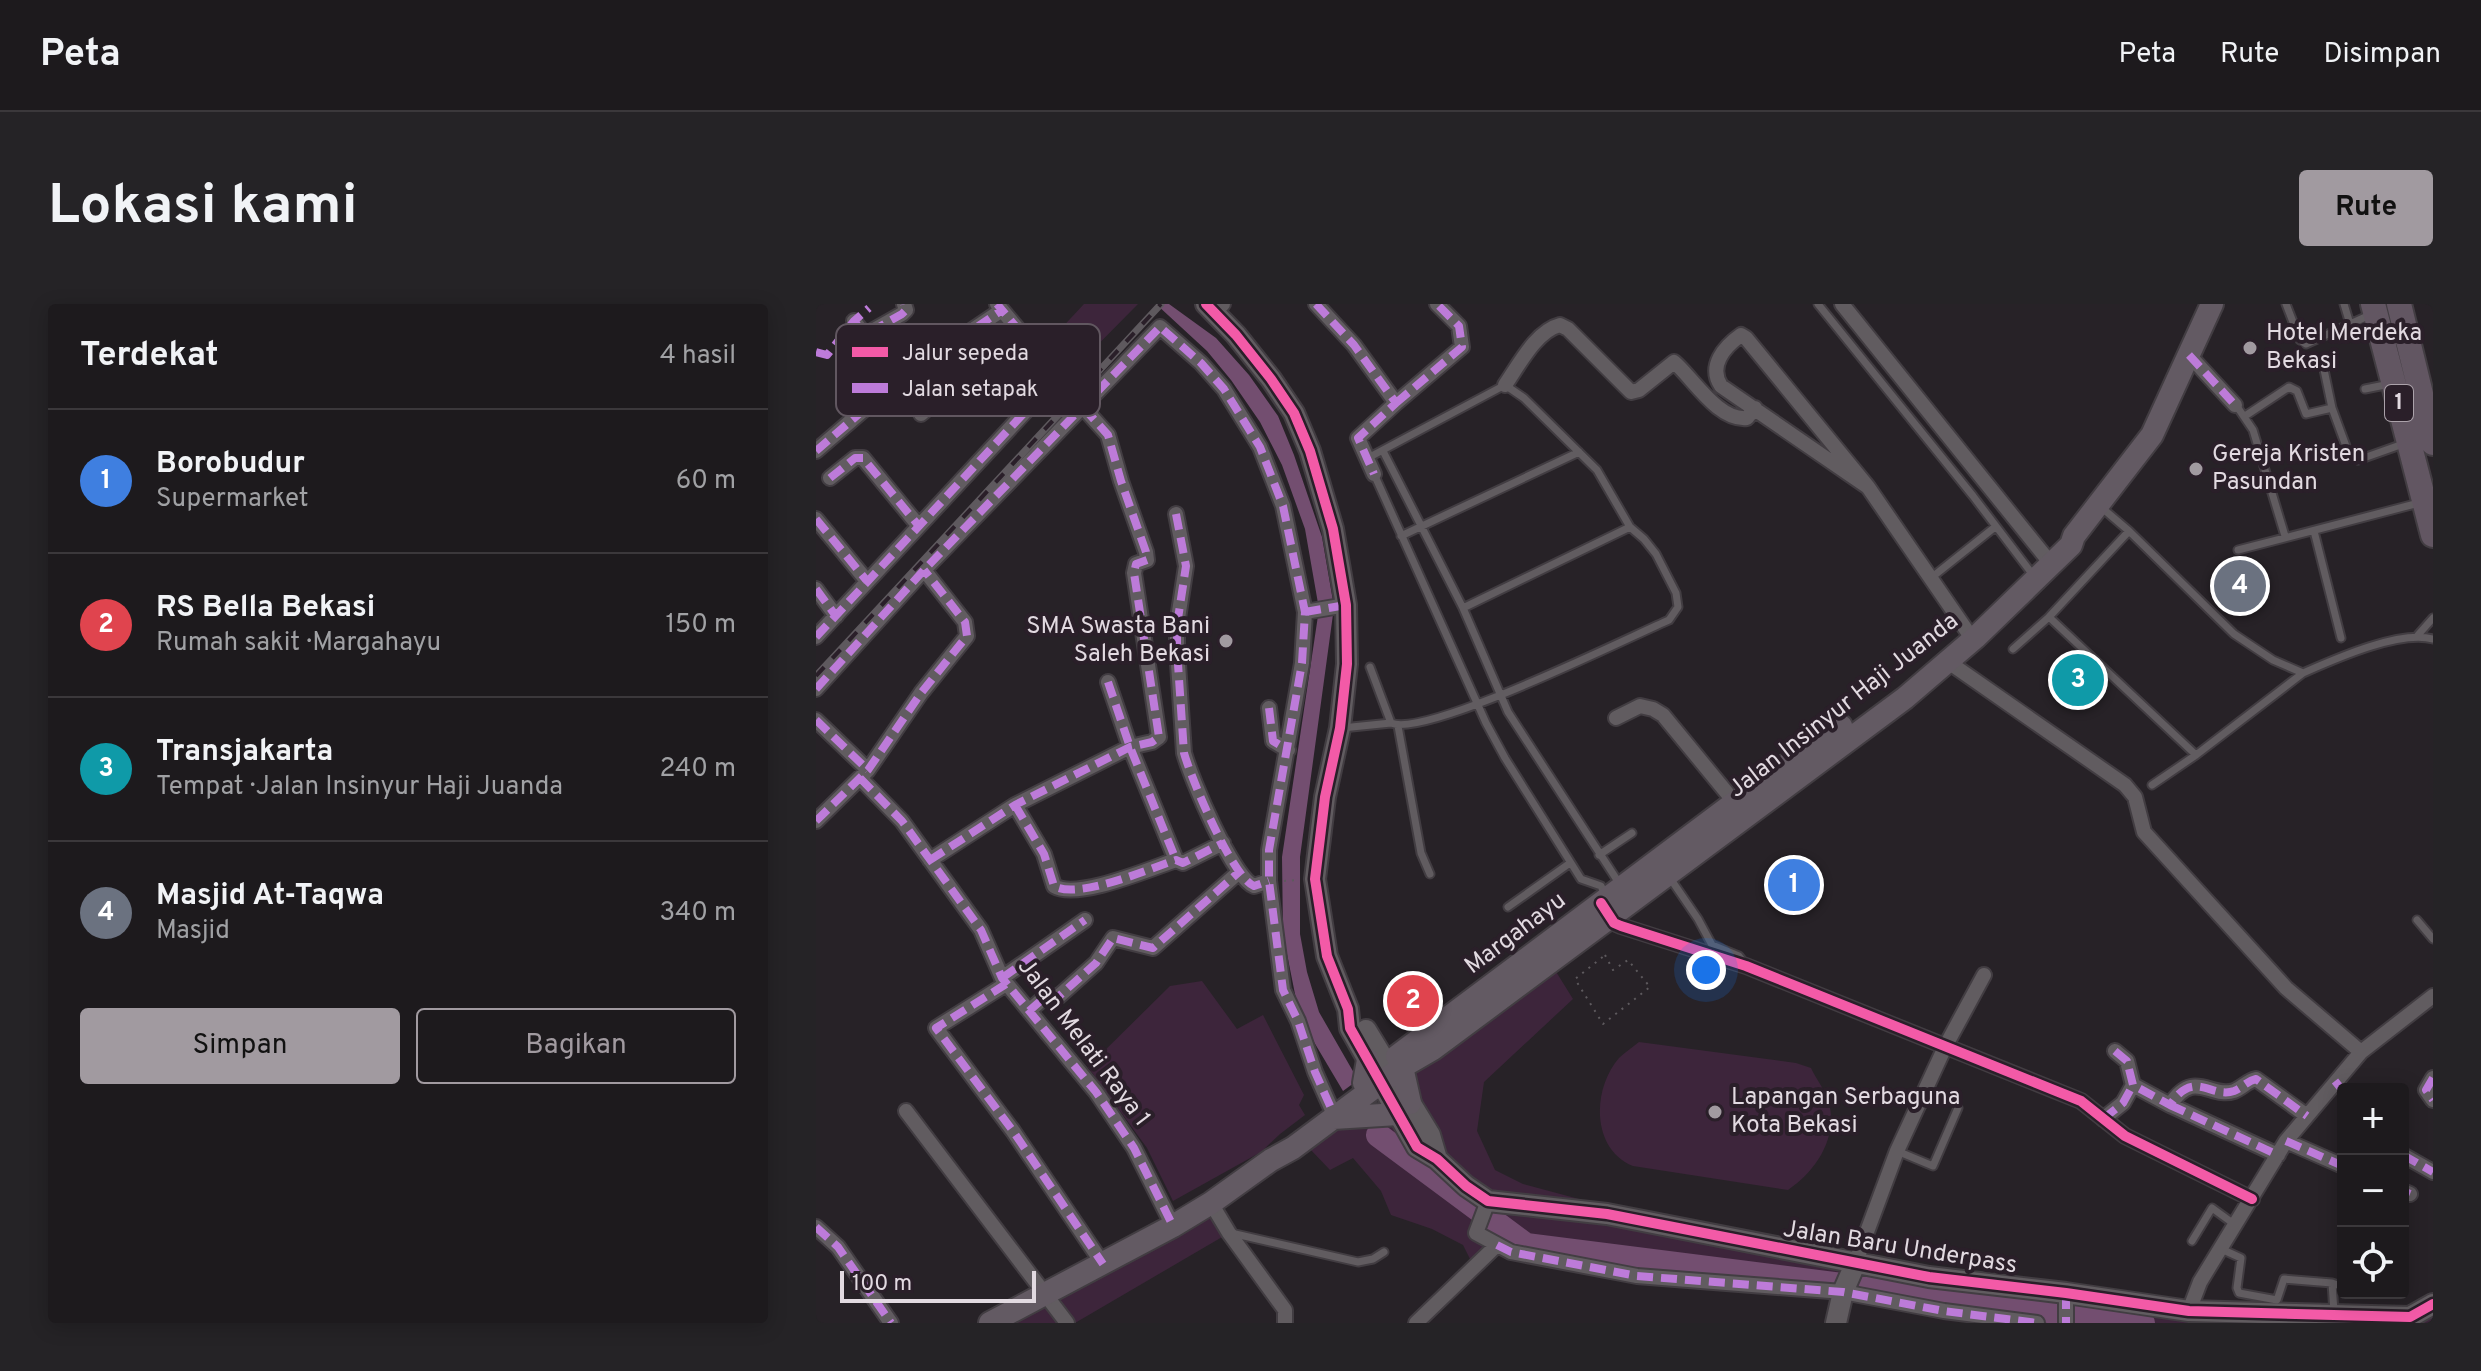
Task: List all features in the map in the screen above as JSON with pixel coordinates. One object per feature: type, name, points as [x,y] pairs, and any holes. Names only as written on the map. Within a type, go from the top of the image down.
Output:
[{"type":"highway","name":"1","points":[[2399,304],[2419,434],[2425,502],[2433,535]]},
{"type":"highway","name":"1","points":[[2374,308],[2394,383],[2419,434]]},
{"type":"main road","name":"Jalan Insinyur Haji Juanda","points":[[1612,894],[1683,852],[1900,692],[1971,635],[2071,545],[2074,536],[2152,435],[2212,304]]},
{"type":"main road","name":"Jalan Insinyur Haji Juanda","points":[[1900,692],[1947,661],[1971,635]]},
{"type":"main road","name":"Jalan Insinyur Haji Juanda","points":[[1612,894],[1667,875],[1730,798],[1803,764]]},
{"type":"main road","points":[[990,1323],[1173,1226],[1293,1148],[1383,1068],[1433,1049],[1612,894]]},
{"type":"main road","points":[[1271,1160],[1289,1140],[1332,1113],[1404,1108],[1383,1068]]},
{"type":"street","points":[[884,324],[906,310],[904,304]]},
{"type":"street","points":[[1206,304],[1271,379],[1294,413],[1310,451],[1333,529],[1346,605],[1347,664],[1340,728],[1325,797],[1315,879],[1327,956],[1348,1009],[1360,1020],[1383,1068]]},
{"type":"street","points":[[1316,304],[1354,345],[1396,403]]},
{"type":"street","points":[[1374,474],[1358,438],[1462,347],[1459,326],[1437,304]]},
{"type":"street","points":[[1842,304],[2042,569]]},
{"type":"street","points":[[976,324],[999,307],[1013,324]]},
{"type":"street","points":[[1505,385],[1543,336],[1560,325],[1568,329],[1631,392],[1639,390],[1674,362],[1697,390],[1736,418],[1747,418],[1755,408]]},
{"type":"street","points":[[1100,388],[1160,327],[1224,389],[1266,460],[1279,492],[1305,612],[1302,663],[1269,850],[1269,881],[1283,990],[1298,1021],[1332,1113]]},
{"type":"street","points":[[1868,487],[1728,392],[1716,376],[1724,349],[1741,335],[1746,338],[1868,487],[1971,635]]},
{"type":"street","points":[[2189,355],[2240,410]]},
{"type":"street","points":[[816,451],[857,416]]},
{"type":"street","points":[[816,637],[1018,416]]},
{"type":"street","points":[[816,689],[924,570],[1072,416]]},
{"type":"street","points":[[930,860],[1015,805],[1130,747],[1152,742],[1159,735],[1134,573],[1136,564],[1147,557],[1108,435],[1091,416]]},
{"type":"street","points":[[830,478],[855,458],[863,458],[918,525]]},
{"type":"street","points":[[1176,514],[1186,566],[1177,649],[1184,753],[1193,781],[1239,872],[1250,885],[1258,886],[1269,881]]},
{"type":"street","points":[[816,519],[867,581]]},
{"type":"street","points":[[816,821],[864,774],[921,693],[967,636],[965,622],[924,570]]},
{"type":"street","points":[[816,589],[836,616]]},
{"type":"street","points":[[1305,612],[1346,605]]},
{"type":"street","points":[[1947,661],[2125,785],[2135,797],[2144,832],[2286,988],[2361,1052]]},
{"type":"street","points":[[1108,682],[1130,747],[1176,860]]},
{"type":"street","points":[[1616,718],[1640,706],[1658,712],[1730,798]]},
{"type":"street","points":[[1269,708],[1273,741],[1288,750]]},
{"type":"street","name":"Jalan Melati Raya 1","points":[[816,720],[902,821],[981,930],[1004,981],[1096,1092],[1134,1148],[1173,1226]]},
{"type":"street","points":[[1015,805],[1044,854],[1054,886],[1058,889],[1083,889],[1176,860],[1183,863],[1223,843]]},
{"type":"street","points":[[1029,1011],[1046,996],[1058,997],[1068,989],[1096,963],[1113,938],[1153,948],[1239,872]]},
{"type":"street","points":[[1612,894],[1614,923],[1746,966],[2074,1098],[2088,1105],[2125,1136],[2252,1199]]},
{"type":"street","points":[[1085,920],[936,1028],[1013,1131],[1103,1264]]},
{"type":"street","points":[[1836,1323],[1843,1292],[1897,1151],[1945,1047],[1984,975]]},
{"type":"street","points":[[2341,1083],[2361,1052],[2433,996]]},
{"type":"street","points":[[2103,1119],[2123,1103],[2133,1085],[2127,1061],[2115,1051]]},
{"type":"street","points":[[2433,1078],[2426,1090],[2433,1100]]},
{"type":"street","points":[[2170,1105],[2191,1087],[2203,1086],[2231,1092],[2256,1079],[2307,1116]]},
{"type":"street","points":[[2133,1085],[2278,1155]]},
{"type":"street","points":[[2189,1311],[2200,1282],[2219,1248],[2286,1141],[2337,1088]]},
{"type":"street","points":[[1404,1108],[1417,1147],[1437,1159],[1466,1186],[1488,1201],[1476,1233],[1511,1252],[1637,1276],[1843,1292],[2008,1321],[2037,1323]]},
{"type":"street","points":[[906,1111],[1067,1323]]},
{"type":"street","points":[[2286,1141],[2337,1163]]},
{"type":"street","points":[[2409,1158],[2433,1172]]},
{"type":"street","name":"Jalan Baru Underpass","points":[[1488,1201],[1607,1214],[1929,1277],[2189,1311],[2410,1317],[2433,1304]]},
{"type":"street","points":[[1211,1203],[1285,1310],[1285,1323]]},
{"type":"street","points":[[816,1227],[838,1247],[891,1323]]},
{"type":"street","points":[[1416,1323],[1497,1245]]},
{"type":"street","points":[[2066,1297],[2066,1321]]},
{"type":"lane","points":[[1818,304],[1995,527],[2042,569]]},
{"type":"lane","points":[[2286,304],[2300,340],[2306,344],[2350,324],[2374,308]]},
{"type":"lane","points":[[2344,304],[2350,324]]},
{"type":"lane","points":[[2322,360],[2333,396],[2332,408],[2347,454],[2352,458],[2358,460],[2419,434]]},
{"type":"lane","points":[[2365,389],[2394,383]]},
{"type":"lane","points":[[1340,728],[1429,720],[1479,704],[1669,620],[1676,612],[1678,602],[1661,562],[1630,527],[1605,480],[1524,398],[1505,385],[1366,459]]},
{"type":"lane","points":[[2285,536],[2253,430],[2240,410],[2289,387],[2297,391],[2306,414],[2332,408]]},
{"type":"lane","points":[[1383,451],[1463,608],[1500,696],[1599,855],[1612,894]]},
{"type":"lane","points":[[1401,536],[1579,452]]},
{"type":"lane","points":[[1374,474],[1505,758],[1581,879],[1612,894]]},
{"type":"lane","points":[[2238,550],[2425,502]]},
{"type":"lane","points":[[2099,506],[2129,531],[2234,634],[2273,660],[2303,673]]},
{"type":"lane","points":[[1463,608],[1630,527]]},
{"type":"lane","points":[[1931,578],[1995,527]]},
{"type":"lane","points":[[2013,649],[2049,617],[2129,531]]},
{"type":"lane","points":[[2314,531],[2341,638]]},
{"type":"lane","points":[[2049,617],[2196,755]]},
{"type":"lane","points":[[2418,635],[2433,618]]},
{"type":"lane","points":[[2152,785],[2303,673],[2344,655],[2418,635],[2433,639]]},
{"type":"lane","points":[[1370,667],[1394,724],[1421,853],[1430,874]]},
{"type":"lane","points":[[1599,855],[1632,833]]},
{"type":"lane","points":[[1508,907],[1570,863]]},
{"type":"lane","points":[[1667,875],[1712,945],[1739,956],[1745,960],[1746,966]]},
{"type":"lane","points":[[2417,920],[2433,939]]},
{"type":"lane","points":[[1897,1151],[1933,1166],[1958,1108]]},
{"type":"lane","points":[[2192,1241],[2212,1208],[2236,1225]]},
{"type":"lane","points":[[1229,1233],[1358,1262],[1373,1259],[1384,1252]]},
{"type":"lane","points":[[2219,1248],[2241,1258],[2239,1293],[2277,1300],[2284,1279],[2337,1285]]},
{"type":"lane","points":[[2332,1283],[2334,1315]]},
{"type":"path","points":[[1269,881],[1315,879]]},
{"type":"path","points":[[1605,955],[1613,970],[1628,960],[1650,987],[1603,1024],[1575,979],[1605,955]]},
{"type":"shaded area","points":[[1084,304],[1138,304],[1100,343],[1100,324],[1065,324]]},
{"type":"shaded area","points":[[1156,304],[1169,304],[1216,338],[1249,375],[1278,416],[1322,537],[1334,607],[1300,857],[1300,934],[1319,1012],[1358,1080],[1343,1091],[1311,1037],[1296,999],[1283,934],[1282,857],[1319,609],[1305,529],[1282,465],[1260,422],[1207,351]]},
{"type":"shaded area","points":[[1550,962],[1573,999],[1484,1082],[1477,1131],[1495,1170],[1523,1184],[1590,1202],[1607,1214],[1929,1277],[2334,1315],[2433,1304],[2433,1323],[2035,1323],[1637,1276],[1497,1245],[1474,1267],[1463,1245],[1432,1229],[1391,1215],[1381,1191],[1353,1158],[1330,1170],[1310,1149],[1333,1118],[1398,1114],[1402,1067]]},
{"type":"shaded area","points":[[1202,981],[1237,1029],[1263,1015],[1304,1095],[1299,1105],[1305,1115],[1261,1152],[1173,1201],[1147,1148],[1088,1067],[1170,986]]},
{"type":"shaded area","name":"Lapangan Serbaguna Kota Bekasi","points":[[1639,1042],[1796,1063],[1811,1068],[1828,1099],[1831,1116],[1827,1141],[1816,1163],[1788,1190],[1633,1166],[1619,1158],[1603,1133],[1600,1101],[1610,1071],[1619,1058]]},
{"type":"shaded area","points":[[1211,1203],[1229,1233],[1075,1323],[990,1323]]},
{"type":"waterway","points":[[1378,1135],[1526,1245],[2143,1323]]},
{"type":"railway","points":[[1100,370],[1161,304]]},
{"type":"railway","points":[[816,676],[1057,416]]},
{"type":"marked path","points":[[884,324],[906,310],[904,304]]},
{"type":"marked path","points":[[997,304],[1014,324]]},
{"type":"marked path","points":[[1316,304],[1354,345],[1396,403],[1358,438],[1374,474]]},
{"type":"marked path","points":[[1396,403],[1462,347],[1459,326],[1437,304]]},
{"type":"marked path","points":[[852,324],[869,308]]},
{"type":"marked path","points":[[981,324],[1002,310]]},
{"type":"marked path","points":[[1100,389],[1160,327],[1201,363],[1224,389],[1260,447],[1283,506],[1305,612],[1302,663],[1269,850],[1269,881],[1283,990],[1331,1108]]},
{"type":"marked path","points":[[816,352],[827,355],[836,344]]},
{"type":"marked path","points":[[2189,355],[2235,405]]},
{"type":"marked path","points":[[816,451],[857,416]]},
{"type":"marked path","points":[[816,637],[1021,416]]},
{"type":"marked path","points":[[816,689],[924,570],[1074,416]]},
{"type":"marked path","points":[[930,860],[1015,805],[1130,747],[1152,742],[1159,737],[1134,573],[1136,564],[1147,560],[1146,552],[1108,435],[1091,416]]},
{"type":"marked path","points":[[830,478],[855,458],[863,458],[918,525]]},
{"type":"marked path","points":[[1176,514],[1186,566],[1177,625],[1184,753],[1203,804],[1235,865],[1254,886],[1269,881]]},
{"type":"marked path","points":[[816,519],[867,581]]},
{"type":"marked path","points":[[816,821],[868,770],[921,693],[967,636],[965,622],[924,570]]},
{"type":"marked path","points":[[816,589],[836,616]]},
{"type":"marked path","points":[[1305,612],[1346,605]]},
{"type":"marked path","points":[[1108,682],[1130,747],[1176,860]]},
{"type":"marked path","points":[[1269,708],[1273,741],[1288,750]]},
{"type":"marked path","points":[[816,720],[868,770]]},
{"type":"marked path","points":[[860,778],[902,821],[981,930],[1002,978],[1096,1092],[1134,1148],[1173,1226]]},
{"type":"marked path","points":[[1015,805],[1044,854],[1054,886],[1065,889],[1114,882],[1176,860],[1183,863],[1223,843]]},
{"type":"marked path","points":[[1029,1011],[1046,996],[1058,997],[1096,963],[1113,938],[1153,948],[1239,872]]},
{"type":"marked path","points":[[1002,978],[1085,920]]},
{"type":"marked path","points":[[1006,984],[936,1028],[1013,1131],[1103,1264]]},
{"type":"marked path","points":[[2115,1051],[2127,1061],[2133,1085],[2170,1105],[2187,1088],[2195,1086],[2234,1091],[2256,1079],[2307,1116]]},
{"type":"marked path","points":[[2433,1078],[2426,1090],[2433,1100]]},
{"type":"marked path","points":[[2103,1119],[2123,1103],[2133,1085]]},
{"type":"marked path","points":[[2170,1105],[2278,1155]]},
{"type":"marked path","points":[[2286,1141],[2337,1163]]},
{"type":"marked path","points":[[2409,1158],[2433,1172]]},
{"type":"marked path","points":[[816,1227],[838,1247],[891,1323]]},
{"type":"marked path","points":[[1497,1245],[1511,1252],[1637,1276],[1843,1292],[1944,1311],[2037,1323]]},
{"type":"marked path","points":[[2066,1293],[2066,1323]]},
{"type":"cycle path","points":[[1206,304],[1236,335],[1294,413],[1310,451],[1333,529],[1346,605],[1347,664],[1340,728],[1325,797],[1315,879],[1327,956],[1348,1009],[1350,1028],[1417,1147],[1437,1159],[1466,1186],[1488,1201],[1607,1214],[1929,1277],[2189,1311],[2410,1317],[2433,1304]]},
{"type":"cycle path","points":[[1601,903],[1614,923],[1621,926],[1746,966],[2081,1101],[2125,1136],[2252,1199]]},
{"type":"place","name":"Hotel Merdeka Bekasi","points":[[2250,348]]},
{"type":"place","name":"Gereja Kristen Pasundan","points":[[2196,469]]},
{"type":"place","name":"Masjid At-Taqwa","points":[[2240,586]]},
{"type":"place","name":"SMA Swasta Bani Saleh Bekasi","points":[[1226,641]]},
{"type":"place","name":"Transjakarta","points":[[2078,680]]},
{"type":"place","name":"Borobudur","points":[[1794,885]]},
{"type":"place","name":"RS Bella Bekasi","points":[[1413,1001]]},
{"type":"place","name":"Lapangan Serbaguna Kota Bekasi","points":[[1715,1112]]}]
